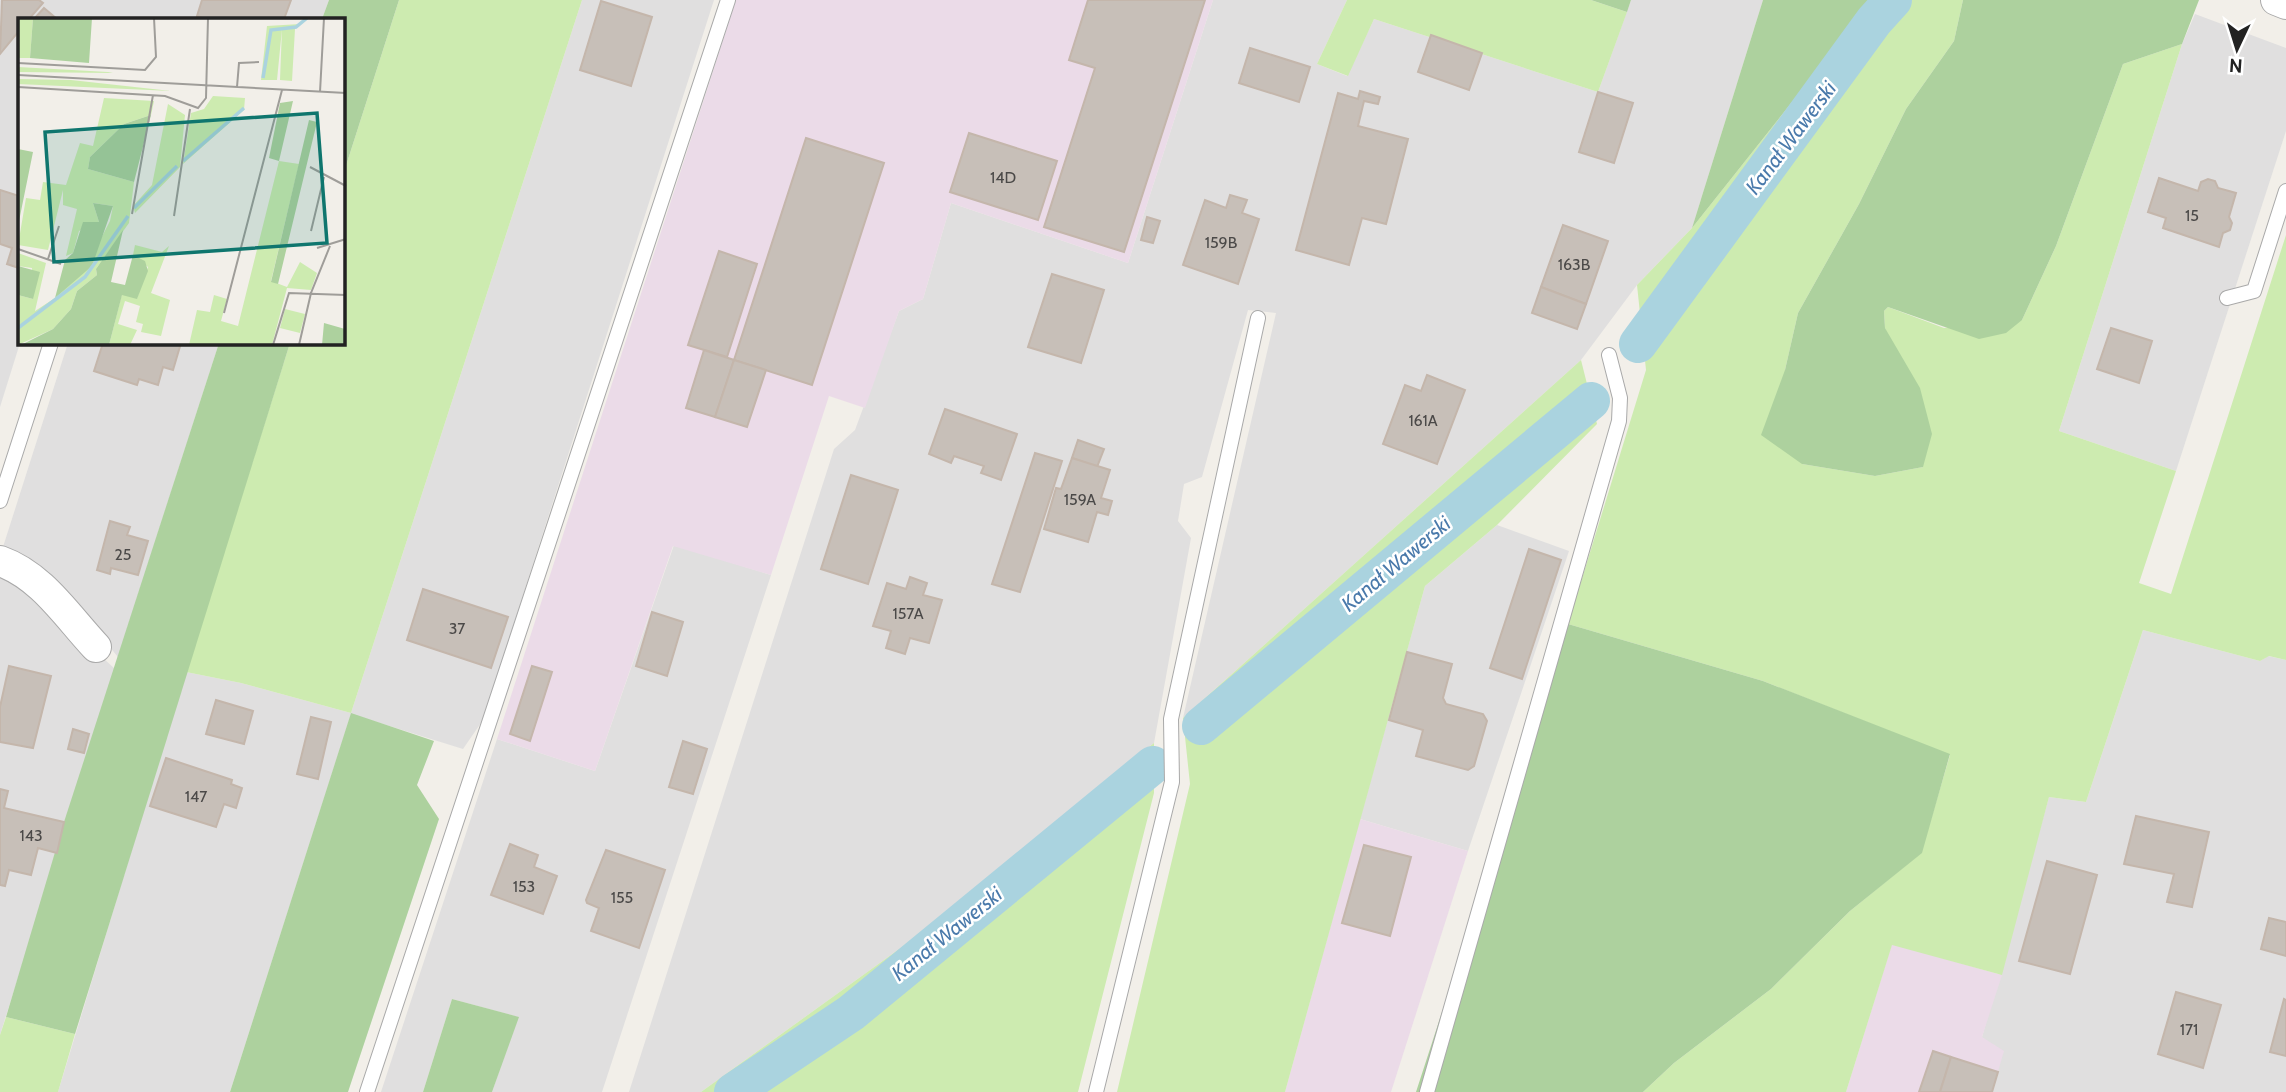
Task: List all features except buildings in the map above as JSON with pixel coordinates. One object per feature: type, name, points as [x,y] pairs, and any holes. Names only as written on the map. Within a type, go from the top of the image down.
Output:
[{"type":"street","points":[[2276,0],[2286,4]]},
{"type":"street","points":[[0,561],[14,566],[45,588],[96,647]]},
{"type":"lane","points":[[368,1092],[728,0]]},
{"type":"lane","points":[[2227,299],[2254,291],[2286,191]]},
{"type":"lane","points":[[1096,1092],[1172,782],[1171,719],[1258,318]]},
{"type":"lane","points":[[0,501],[50,345]]},
{"type":"lane","points":[[1427,1092],[1619,421],[1620,398],[1609,355]]},
{"type":"shaded area","points":[[0,0],[329,0],[322,18],[18,18],[19,345],[0,407]]},
{"type":"shaded area","points":[[582,0],[714,0],[483,720],[463,749],[351,714],[230,1092],[58,1092],[186,672],[241,683],[351,713]]},
{"type":"shaded area","points":[[736,0],[1213,0],[1128,263],[951,203],[923,299],[899,311],[865,408],[829,396],[771,575],[673,546],[595,771],[497,739]]},
{"type":"shaded area","points":[[1213,0],[1347,0],[1317,64],[1347,76],[1374,19],[1598,92],[1631,0],[1763,0],[1692,228],[1637,285],[1581,360],[1183,718],[1276,313],[1248,310],[1202,477],[1184,484],[1178,521],[1191,538],[1154,743],[902,947],[701,1092],[629,1092],[834,449],[855,430],[899,311],[923,299],[951,203],[1128,263]]},
{"type":"shaded area","points":[[2195,14],[2286,48],[2286,131],[2176,471],[2059,431],[2182,44]]},
{"type":"shaded area","points":[[67,345],[218,345],[118,657],[53,578],[3,547]]},
{"type":"shaded area","points":[[1497,525],[1569,551],[1468,851],[1360,819],[1425,586]]},
{"type":"shaded area","points":[[674,545],[771,575],[602,1092],[492,1092],[518,1017],[452,999],[423,1092],[381,1092],[497,739],[595,771]]},
{"type":"shaded area","points":[[0,572],[34,595],[115,669],[0,1035]]},
{"type":"shaded area","points":[[2143,630],[2260,661],[2268,656],[2286,660],[2286,1092],[1992,1092],[1998,1072],[1982,1037],[2049,797],[2086,802]]},
{"type":"shaded area","points":[[1360,819],[1468,851],[1391,1092],[1285,1092]]},
{"type":"shaded area","points":[[1892,944],[2002,975],[1982,1037],[2004,1051],[1992,1092],[1846,1092]]},
{"type":"green space","points":[[329,0],[399,0],[345,169],[345,18],[322,18]]},
{"type":"green space","points":[[399,0],[582,0],[351,713],[241,683],[186,672],[289,345],[345,345],[345,169]]},
{"type":"green space","points":[[1347,0],[1591,0],[1627,12],[1598,92],[1374,19],[1348,76],[1317,64]]},
{"type":"green space","points":[[1591,0],[1631,0],[1627,12]]},
{"type":"green space","points":[[1763,0],[1873,0],[1692,228]]},
{"type":"green space","points":[[1873,0],[1963,0],[1954,41],[1906,109],[1859,204],[1798,313],[1785,370],[1802,464],[1875,476],[1923,467],[1885,328],[1884,311],[1888,307],[1944,328],[2022,320],[2056,246],[2123,64],[2182,44],[2059,431],[2176,471],[2139,583],[2171,594],[2286,235],[2286,660],[2269,656],[2260,661],[2143,630],[2086,802],[2049,797],[2002,975],[1892,945],[1846,1092],[1643,1092],[1674,1063],[1771,989],[1850,911],[1921,853],[1950,755],[1763,681],[1568,624],[1646,370],[1637,285],[1692,228]]},
{"type":"green space","points":[[1963,0],[2199,0],[2182,44],[2123,64],[2056,246],[2022,320],[2006,333],[1979,339],[1888,307],[1884,311],[1885,328],[1920,388],[1932,434],[1923,467],[1875,476],[1802,464],[1761,435],[1785,370],[1798,313],[1859,204],[1906,109],[1954,41]]},
{"type":"green space","points":[[218,345],[289,345],[75,1034],[6,1017],[64,822]]},
{"type":"green space","points":[[1581,360],[1597,424],[1497,525],[1425,586],[1285,1092],[1117,1092],[1190,784],[1183,718]]},
{"type":"green space","points":[[1568,624],[1763,681],[1950,754],[1922,853],[1850,911],[1771,989],[1674,1063],[1643,1092],[1416,1092]]},
{"type":"green space","points":[[351,713],[434,741],[417,785],[439,819],[348,1092],[230,1092]]},
{"type":"green space","points":[[1154,743],[1154,793],[1078,1092],[701,1092],[902,947]]},
{"type":"green space","points":[[452,999],[519,1017],[492,1092],[423,1092]]},
{"type":"green space","points":[[6,1017],[75,1034],[58,1092],[0,1092],[0,1035]]},
{"type":"waterway","name":"Kanał Wawerski","points":[[1638,344],[1874,21],[1893,0]]},
{"type":"waterway","name":"Kanał Wawerski","points":[[1201,726],[1591,401]]},
{"type":"waterway","name":"Kanał Wawerski","points":[[733,1092],[851,1013],[1153,765]]}]
